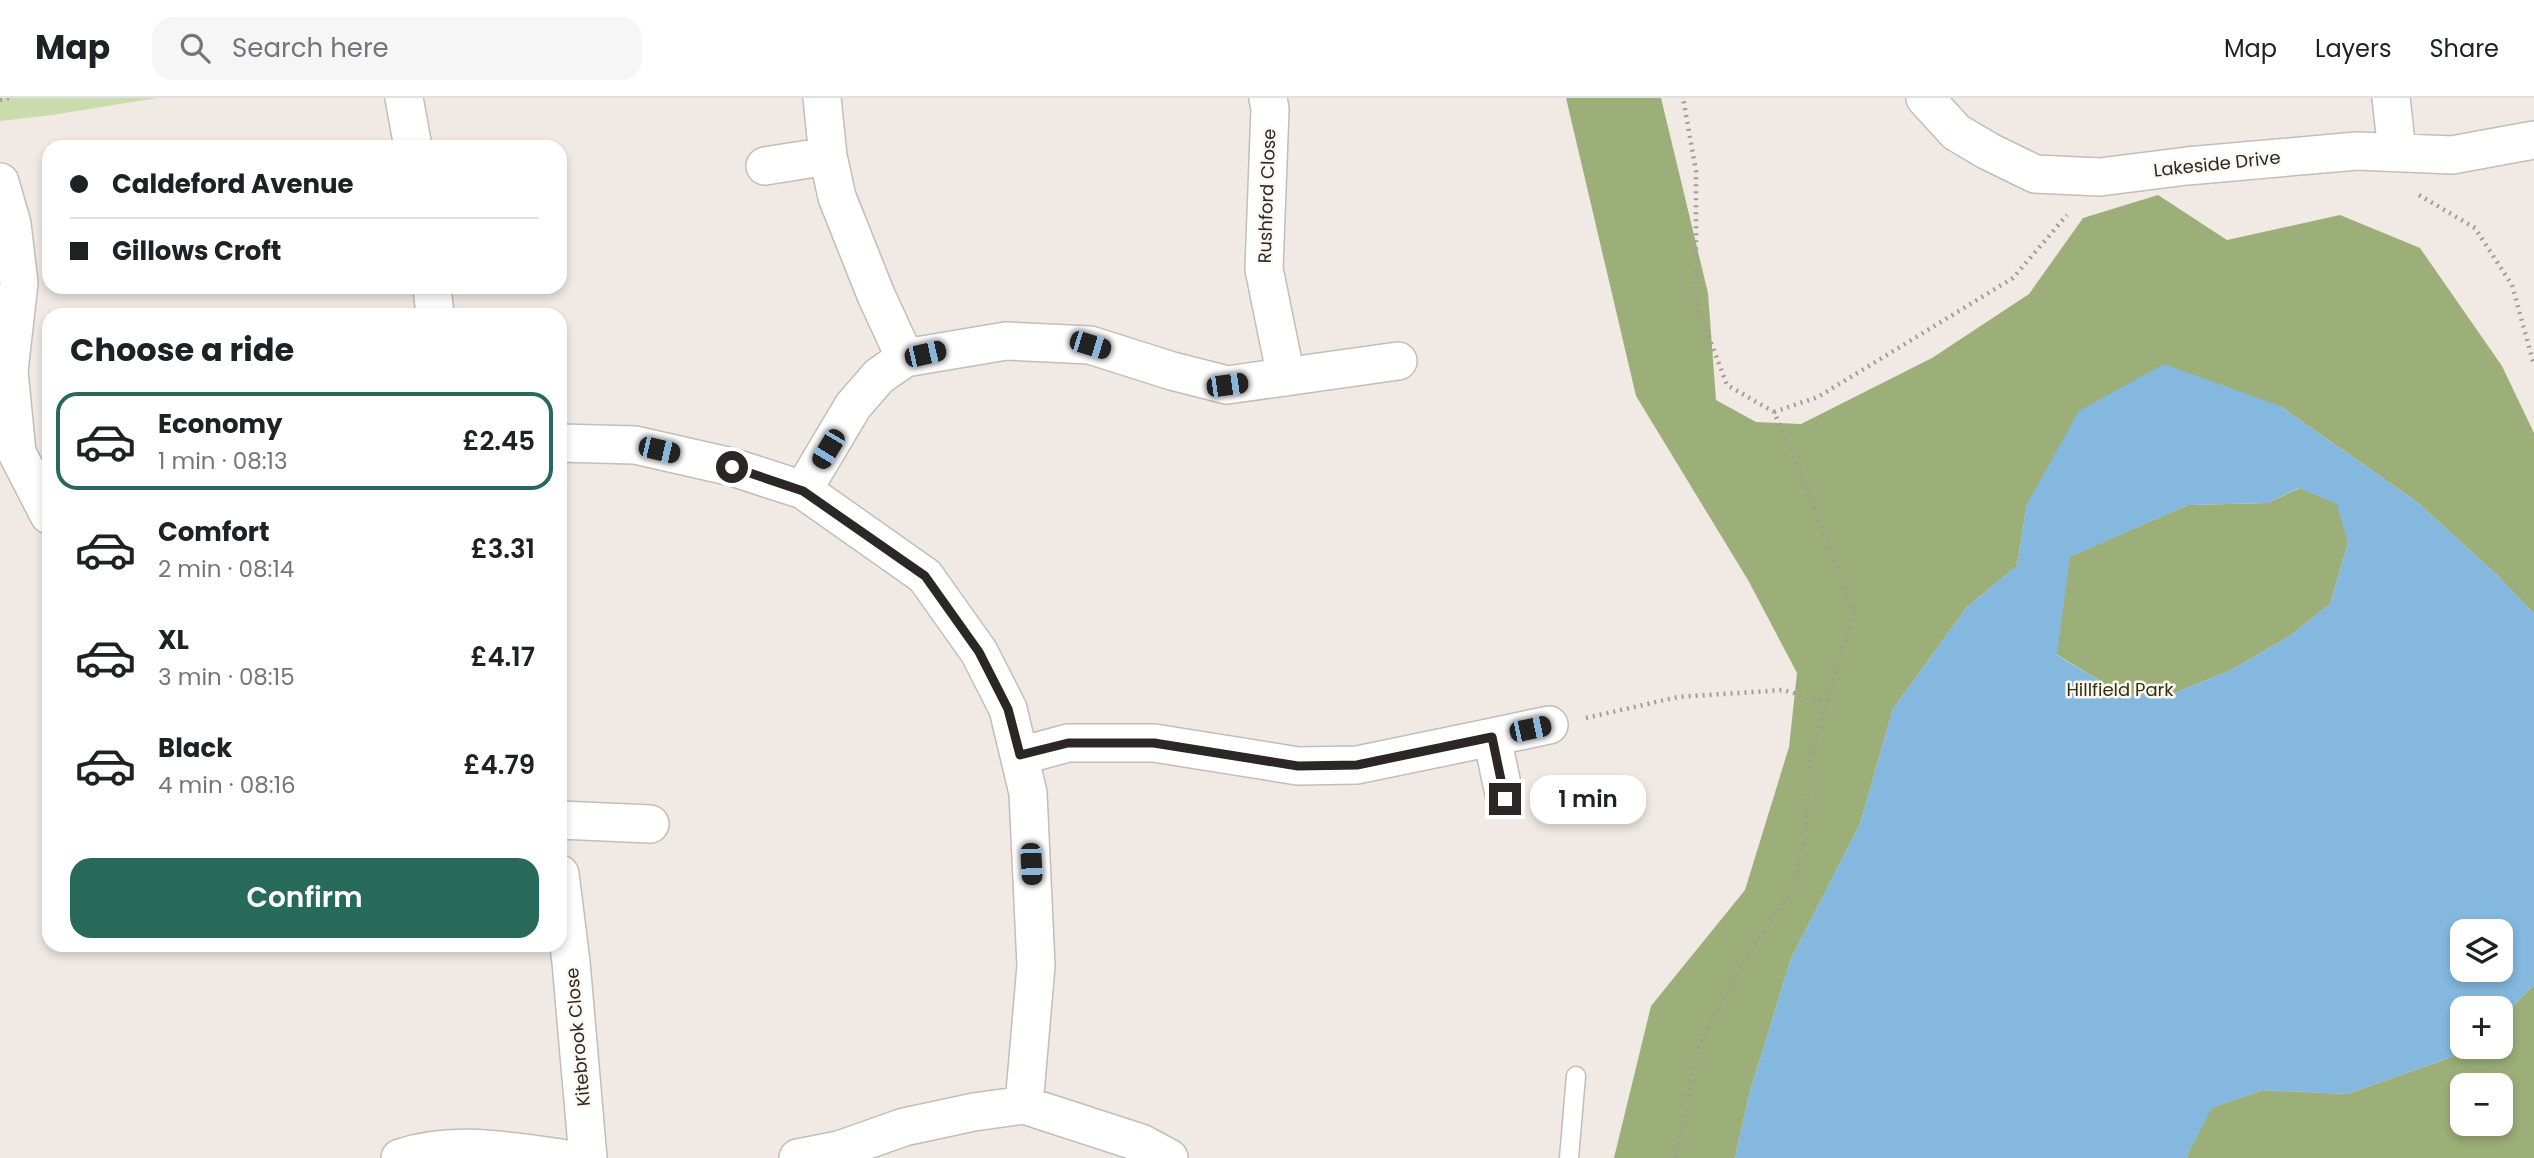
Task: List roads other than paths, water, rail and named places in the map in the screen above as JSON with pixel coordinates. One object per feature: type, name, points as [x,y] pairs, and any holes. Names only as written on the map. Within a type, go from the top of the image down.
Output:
[{"type":"street","points":[[404,98],[412,140]]},
{"type":"street","points":[[822,98],[828,156],[837,197],[876,295],[905,358]]},
{"type":"street","name":"Rushford Close","points":[[1268,98],[1270,109],[1264,269],[1286,377]]},
{"type":"street","name":"Lakeside Drive","points":[[1924,98],[1956,132],[2035,174],[2100,177],[2357,151],[2452,155],[2534,141]]},
{"type":"street","points":[[2391,98],[2397,151]]},
{"type":"street","points":[[765,166],[828,156]]},
{"type":"street","points":[[0,182],[12,224],[19,283],[9,371],[17,453],[42,501]]},
{"type":"street","points":[[803,491],[853,407],[879,376],[905,358],[1006,341],[1090,345],[1227,385],[1398,361]]},
{"type":"street","points":[[567,443],[635,445],[732,467],[803,491],[925,576],[979,652],[1008,709],[1028,793],[1035,966],[1024,1105]]},
{"type":"street","points":[[1020,755],[1068,743],[1154,743],[1298,766],[1357,765],[1549,725]]},
{"type":"street","points":[[1492,737],[1505,799]]},
{"type":"street","points":[[567,820],[650,824]]},
{"type":"street","name":"Kitebrook Close","points":[[567,929],[588,1158]]},
{"type":"street","points":[[798,1158],[839,1150],[904,1127],[974,1112],[1024,1105],[1141,1143],[1169,1158]]},
{"type":"street","points":[[400,1158],[414,1153],[457,1147],[561,1158]]},
{"type":"lane","points":[[1569,1158],[1576,1076]]},
{"type":"water","points":[[2164,364],[2280,406],[2417,502],[2497,575],[2534,614],[2534,985],[2513,1006],[2513,996],[2450,996],[2450,1058],[2347,1094],[2263,1090],[2212,1108],[2186,1158],[1735,1158],[1749,1095],[1791,959],[1860,824],[1893,709],[1967,607],[2017,566],[2027,504],[2079,411]],"holes":[[[2299,488],[2337,504],[2348,543],[2330,604],[2290,636],[2233,669],[2175,693],[2123,695],[2057,655],[2070,557],[2188,505],[2267,503]]]},
{"type":"park label","name":"Hillfield Park","points":[[2120,690]]}]
